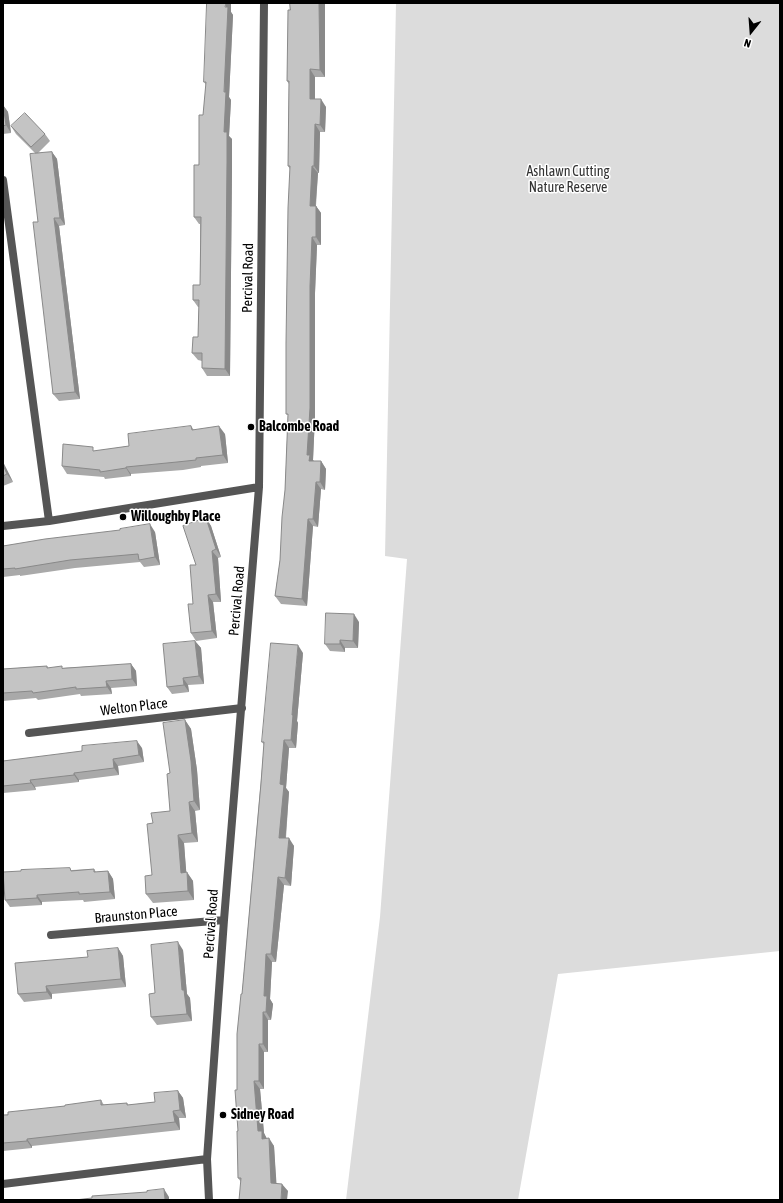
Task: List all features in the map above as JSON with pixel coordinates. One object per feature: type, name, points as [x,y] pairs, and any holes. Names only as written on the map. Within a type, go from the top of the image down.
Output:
[{"type":"street","name":"Percival Road","points":[[209,1200],[207,1159],[224,920],[259,487],[264,3]]},
{"type":"street","points":[[3,180],[49,521]]},
{"type":"street","points":[[3,526],[49,521],[259,487]]},
{"type":"street","name":"Welton Place","points":[[29,733],[242,708]]},
{"type":"street","name":"Braunston Place","points":[[51,935],[224,920]]},
{"type":"street","points":[[3,1184],[207,1159]]},
{"type":"green space","name":"Ashlawn Cutting Nature Reserve","points":[[396,3],[780,3],[780,951],[558,974],[518,1200],[346,1200],[380,917],[407,559],[385,556]]},
{"type":"building","points":[[207,3],[226,3],[225,7],[228,7],[224,92],[226,92],[224,132],[227,132],[225,369],[202,368],[202,353],[192,353],[193,337],[198,337],[199,300],[193,300],[193,285],[200,285],[201,217],[194,217],[194,165],[199,165],[199,115],[203,115],[206,82],[204,82]]},
{"type":"building","points":[[290,3],[319,3],[320,70],[310,69],[310,99],[321,99],[320,125],[315,124],[314,166],[312,166],[310,206],[316,206],[316,237],[312,237],[310,286],[310,408],[307,455],[310,455],[309,461],[321,461],[320,482],[316,482],[313,519],[308,519],[302,599],[275,596],[280,560],[285,490],[288,414],[286,414],[286,343],[290,166],[288,166],[289,81],[287,81],[288,10],[290,10]]},
{"type":"building","points":[[3,105],[6,125],[3,126]]},
{"type":"building","points":[[25,113],[45,134],[31,147],[11,126]]},
{"type":"building","points":[[52,152],[60,218],[54,218],[75,392],[53,394],[33,222],[38,222],[30,154]]},
{"type":"building","points":[[191,426],[192,430],[219,426],[223,455],[196,458],[196,460],[126,467],[100,472],[100,470],[62,466],[63,444],[93,447],[93,451],[129,446],[128,434]]},
{"type":"building","points":[[3,465],[7,474],[3,476]]},
{"type":"building","points":[[206,518],[216,549],[212,551],[216,594],[208,595],[212,631],[191,633],[188,604],[193,604],[190,565],[196,565],[183,526]]},
{"type":"building","points":[[150,524],[155,557],[139,560],[138,554],[70,560],[15,569],[3,569],[3,546],[45,539],[120,530]]},
{"type":"building","points":[[326,613],[354,614],[353,641],[340,640],[340,644],[325,644]]},
{"type":"building","points":[[195,641],[199,676],[183,678],[184,685],[167,687],[163,644]]},
{"type":"building","points":[[271,643],[298,645],[291,740],[284,740],[280,784],[284,785],[279,838],[289,838],[285,878],[278,877],[271,954],[266,954],[264,996],[267,996],[266,1012],[263,1012],[263,1044],[259,1044],[259,1081],[254,1081],[258,1131],[262,1131],[262,1139],[269,1138],[271,1183],[282,1184],[281,1200],[239,1200],[241,1178],[238,1178],[238,1131],[235,1090],[237,1090],[237,1034],[261,783],[264,742],[262,742]]},
{"type":"building","points":[[131,664],[132,679],[106,681],[107,687],[76,689],[76,687],[33,693],[32,691],[3,693],[3,669],[47,666],[47,668],[62,666],[62,668]]},
{"type":"building","points":[[185,720],[191,761],[194,801],[189,802],[192,833],[178,835],[181,873],[187,872],[188,891],[146,894],[145,876],[152,875],[147,824],[153,823],[151,813],[170,811],[167,774],[170,773],[163,723]]},
{"type":"building","points":[[137,741],[139,755],[113,759],[114,768],[74,773],[74,775],[30,780],[31,783],[3,786],[3,761],[82,751],[82,746]]},
{"type":"building","points":[[70,868],[71,871],[94,869],[94,872],[108,871],[110,892],[79,894],[79,892],[37,895],[37,898],[5,900],[3,872]]},
{"type":"building","points":[[178,942],[182,990],[184,990],[187,1014],[151,1017],[149,994],[155,993],[151,945]]},
{"type":"building","points":[[118,948],[121,979],[46,986],[47,992],[18,994],[15,963],[88,957],[87,951]]},
{"type":"building","points":[[178,1091],[180,1110],[173,1111],[175,1122],[3,1143],[3,1115],[8,1115],[8,1112],[65,1106],[101,1100],[101,1105],[127,1103],[127,1105],[155,1102],[154,1093]]},
{"type":"building","points":[[164,1189],[165,1200],[75,1200],[92,1198],[92,1196],[147,1192]]},
{"type":"place","name":"Balcombe Road","points":[[251,427]]},
{"type":"place","name":"Willoughby Place","points":[[123,517]]},
{"type":"place","name":"Sidney Road","points":[[223,1115]]}]
